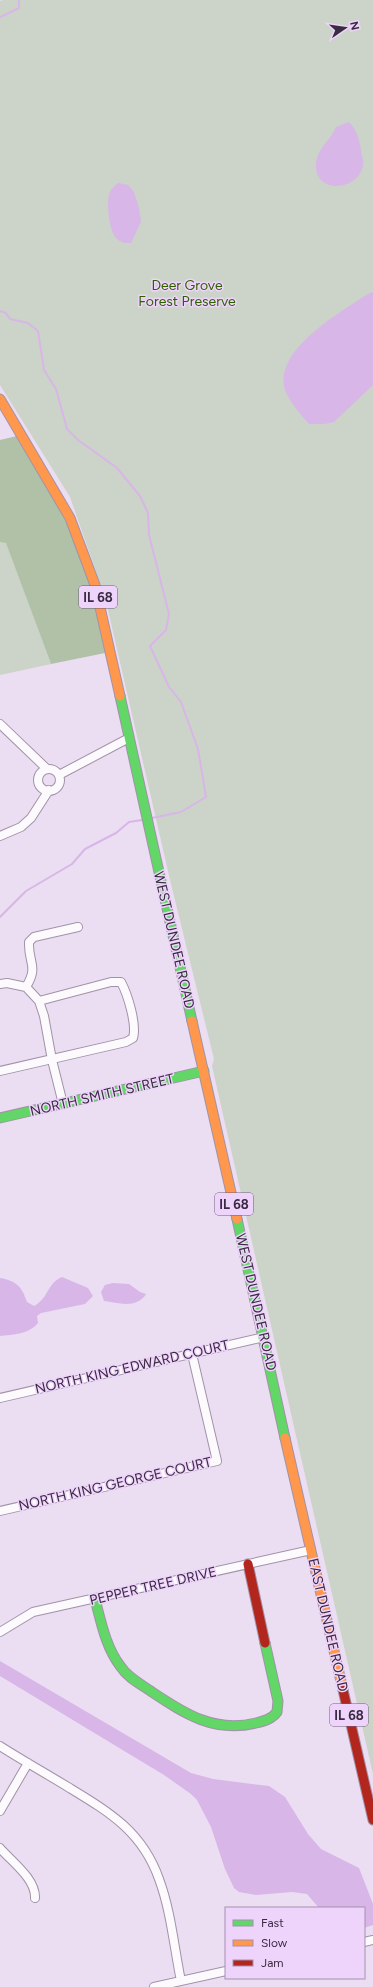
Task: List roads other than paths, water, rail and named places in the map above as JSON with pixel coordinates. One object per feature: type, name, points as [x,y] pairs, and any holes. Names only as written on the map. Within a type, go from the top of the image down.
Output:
[{"type":"main road","name":"WEST DUNDEE ROAD","points":[[0,399],[70,518],[95,585],[300,1499]]},
{"type":"main road","name":"NORTH SMITH STREET","points":[[0,1118],[204,1071]]},
{"type":"main road","name":"EAST DUNDEE ROAD","points":[[300,1499],[373,1820]]},
{"type":"main road","points":[[95,1599],[109,1649],[119,1667],[127,1675],[187,1712],[207,1722],[235,1726],[261,1722],[275,1717],[279,1708],[248,1564]]},
{"type":"street","points":[[0,724],[47,769],[54,770],[59,775]]},
{"type":"street","points":[[59,775],[129,738]]},
{"type":"street","points":[[47,769],[41,773],[38,779],[40,786],[50,790]]},
{"type":"street","points":[[0,836],[21,827],[30,818],[50,790],[58,785],[59,775]]},
{"type":"street","points":[[26,987],[32,976],[33,966],[28,949],[29,942],[34,937],[78,927]]},
{"type":"street","points":[[0,1071],[126,1042],[133,1038],[135,1030],[125,990],[121,982],[111,982],[39,1001]]},
{"type":"street","points":[[0,984],[7,983],[26,987],[39,1001],[44,1016],[52,1060],[63,1104]]},
{"type":"street","name":"NORTH KING EDWARD COURT","points":[[0,1398],[264,1337]]},
{"type":"street","name":"NORTH KING GEORGE COURT","points":[[0,1511],[217,1461],[192,1354]]},
{"type":"street","name":"PEPPER TREE DRIVE","points":[[0,1632],[33,1612],[311,1550]]},
{"type":"street","points":[[0,1746],[108,1812],[128,1827],[138,1839],[152,1862],[163,1893],[181,1980]]},
{"type":"street","points":[[0,1811],[28,1763]]},
{"type":"street","points":[[0,1848],[36,1889],[35,1898]]},
{"type":"street","points":[[154,1987],[225,1971]]},
{"type":"waterway","points":[[0,17],[19,8],[19,0]]},
{"type":"waterway","points":[[0,311],[6,313],[10,319],[28,323],[38,331],[44,370],[56,389],[67,429],[78,440],[117,468],[140,496],[148,513],[149,535],[169,614],[166,630],[150,646],[169,687],[181,702],[198,749],[206,797],[181,812],[152,818]]},
{"type":"waterway","points":[[0,917],[26,891],[72,864],[85,849],[116,833],[129,822],[142,820]]},
{"type":"park label","name":"Deer Grove Forest Preserve","points":[[187,294]]}]
